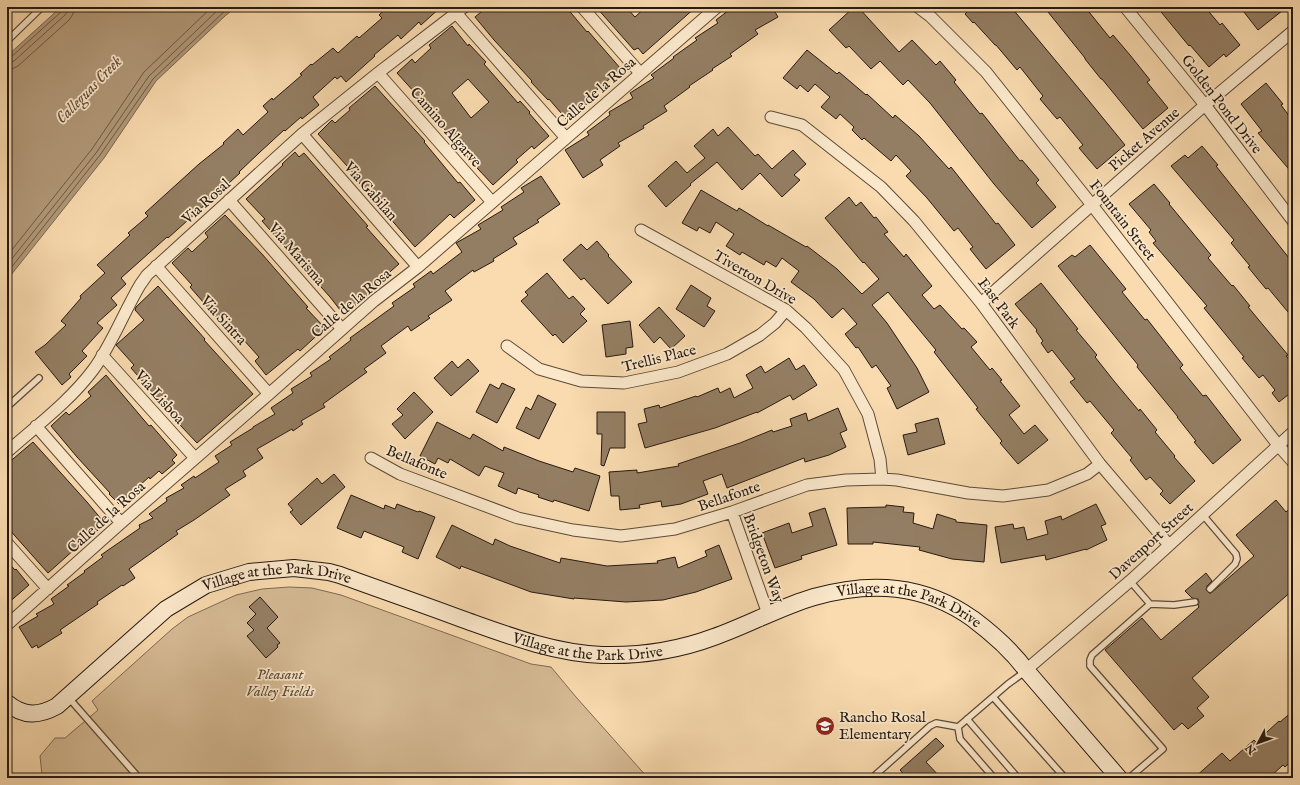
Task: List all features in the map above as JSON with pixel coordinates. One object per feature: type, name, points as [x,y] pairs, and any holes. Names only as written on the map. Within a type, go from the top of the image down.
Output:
[{"type":"street","points":[[582,7],[640,73]]},
{"type":"street","name":"Calle de la Rosa","points":[[7,626],[121,523],[374,301],[418,267],[716,7]]},
{"type":"street","name":"Fountain Street","points":[[918,7],[930,16],[986,72],[1092,204],[1278,445],[1293,462]]},
{"type":"street","name":"Golden Pond Drive","points":[[1125,7],[1205,106],[1293,221]]},
{"type":"street","points":[[460,10],[566,138]]},
{"type":"street","name":"Via Rosal","points":[[7,452],[69,397],[82,383],[102,355],[140,285],[156,266],[302,134],[460,10]]},
{"type":"street","name":"Picket Avenue","points":[[981,303],[1092,204],[1293,31]]},
{"type":"street","name":"Camino Algarve","points":[[378,73],[492,202]]},
{"type":"street","name":"East Park","points":[[771,117],[802,125],[881,187],[914,221],[981,303],[1100,464],[1169,545]]},
{"type":"street","name":"Via Gabilan","points":[[302,134],[418,267]]},
{"type":"street","name":"Via Marisma","points":[[229,200],[342,329]]},
{"type":"street","name":"Tiverton Drive","points":[[641,230],[786,310],[806,328],[844,370],[868,414],[880,459],[882,479]]},
{"type":"street","name":"Via Sintra","points":[[156,266],[269,394]]},
{"type":"street","name":"Trellis Place","points":[[507,346],[539,369],[581,381],[624,383],[678,372],[727,354],[760,335],[775,323],[786,310]]},
{"type":"street","name":"Via Lisboa","points":[[102,355],[195,458]]},
{"type":"street","points":[[36,426],[121,523]]},
{"type":"street","name":"Davenport Street","points":[[1026,670],[1130,581],[1293,432]]},
{"type":"street","name":"Bellafonte","points":[[371,458],[400,474],[518,518],[573,530],[621,536],[675,529],[732,512],[807,485],[846,480],[882,479],[897,480],[968,493],[1003,496],[1048,490],[1087,474],[1100,464]]},
{"type":"street","name":"Bridgeton Way","points":[[732,512],[768,614]]},
{"type":"street","points":[[7,543],[48,590]]},
{"type":"street","name":"Village at the Park Drive","points":[[7,703],[16,710],[38,714],[57,706],[166,609],[206,585],[249,572],[294,568],[329,572],[496,631],[546,647],[601,655],[660,651],[685,646],[714,637],[768,614],[814,597],[858,588],[895,588],[929,596],[959,609],[986,629],[1016,656],[1026,670],[1119,778]]},
{"type":"lane","points":[[7,41],[42,7]]},
{"type":"lane","points":[[7,406],[39,378]]},
{"type":"lane","points":[[1203,515],[1236,554],[1235,564],[1210,589]]},
{"type":"lane","points":[[1130,581],[1150,604]]},
{"type":"lane","points":[[1129,778],[1163,750],[1090,666],[1090,660],[1092,655],[1150,604],[1174,605],[1195,602]]},
{"type":"lane","points":[[958,727],[1026,670]]},
{"type":"lane","points":[[68,697],[139,778]]},
{"type":"lane","points":[[993,697],[1065,778]]},
{"type":"lane","points":[[967,719],[1018,778]]},
{"type":"lane","points":[[872,778],[930,726],[936,723],[958,727]]},
{"type":"lane","points":[[958,727],[960,740],[994,778]]},
{"type":"green space","name":"Pleasant Valley Fields","points":[[289,587],[312,588],[341,595],[531,664],[551,667],[648,778],[45,778],[42,775],[40,756],[55,738],[65,738],[98,710],[92,701],[172,629],[188,617],[236,595],[262,589]]},
{"type":"water","name":"Calleguas Creek","points":[[61,7],[236,7],[156,81],[104,158],[7,280],[7,56]]},
{"type":"building","points":[[387,7],[400,7],[404,11],[409,7],[441,7],[421,25],[419,22],[401,39],[398,35],[374,55],[375,56],[346,82],[341,76],[337,79],[335,77],[313,97],[319,105],[302,119],[301,117],[285,131],[284,130],[207,203],[121,278],[126,284],[111,298],[117,305],[97,323],[103,328],[82,351],[87,356],[69,374],[71,377],[62,385],[35,352],[45,345],[66,325],[61,321],[81,298],[80,296],[105,273],[97,265],[130,235],[128,233],[148,216],[145,213],[199,164],[224,144],[223,143],[238,129],[243,135],[268,112],[263,106],[272,98],[273,100],[302,75],[300,74],[311,64],[312,65],[333,48],[338,53],[357,36],[359,38],[382,18],[379,15]]},
{"type":"building","points":[[487,7],[566,7],[621,69],[591,95],[594,98],[567,120],[549,99],[548,100],[531,82],[532,81],[475,17]]},
{"type":"building","points":[[596,7],[626,7],[635,17],[646,7],[696,7],[643,54],[638,48],[634,50]]},
{"type":"building","points":[[733,7],[772,7],[778,17],[755,30],[758,34],[730,54],[732,56],[712,69],[713,70],[689,86],[690,87],[664,106],[667,111],[643,126],[644,128],[618,143],[620,146],[600,160],[603,165],[583,178],[565,150],[589,135],[587,132],[610,115],[609,112],[633,98],[630,93],[654,78],[651,75],[697,40],[695,38],[718,23],[716,20]]},
{"type":"building","points":[[854,7],[858,7],[899,52],[912,40],[936,65],[940,61],[956,80],[954,82],[980,114],[982,113],[1020,161],[1022,160],[1039,180],[1036,183],[1056,207],[1032,228],[994,184],[930,103],[908,80],[903,85],[880,61],[871,69],[849,46],[846,48],[829,30]]},
{"type":"building","points":[[972,7],[1011,7],[1125,145],[1097,169],[1079,148],[1083,145],[1060,117],[1057,119],[1040,99],[1043,96],[1020,67],[1017,70],[996,45],[965,14]]},
{"type":"building","points":[[1044,7],[1085,7],[1110,38],[1113,35],[1130,55],[1150,80],[1147,82],[1168,108],[1143,129]]},
{"type":"building","points":[[1157,7],[1205,7],[1220,25],[1222,23],[1240,45],[1226,57],[1224,54],[1209,67],[1190,45],[1189,46]]},
{"type":"building","points":[[1240,7],[1287,7],[1258,30]]},
{"type":"building","points":[[452,26],[468,46],[469,44],[486,62],[484,64],[518,103],[520,101],[530,112],[529,113],[549,136],[534,149],[532,146],[516,160],[518,162],[493,185],[463,153],[431,112],[429,113],[414,96],[416,94],[397,73],[412,59],[415,63],[431,48],[429,45]],"holes":[[[468,79],[489,102],[471,118],[452,93]]]},
{"type":"building","points":[[807,50],[837,74],[839,72],[866,95],[867,94],[893,118],[895,115],[919,136],[949,169],[951,167],[996,224],[998,223],[1015,245],[986,269],[970,249],[973,247],[958,228],[954,231],[927,198],[906,176],[911,171],[896,155],[891,161],[864,138],[862,140],[852,130],[854,127],[840,114],[836,119],[821,107],[830,97],[815,84],[808,92],[800,85],[797,89],[783,78]]},
{"type":"building","points":[[1266,83],[1283,104],[1281,105],[1293,121],[1293,174],[1258,133],[1262,131],[1241,104]]},
{"type":"building","points":[[375,86],[425,141],[424,142],[458,183],[460,182],[475,200],[454,218],[450,214],[415,247],[355,178],[357,177],[318,134],[332,120],[335,123],[350,110],[349,108]]},
{"type":"building","points":[[728,127],[755,156],[758,154],[772,169],[793,150],[806,164],[794,175],[800,180],[782,197],[760,173],[742,190],[717,162],[690,184],[691,185],[666,207],[648,186],[676,161],[687,173],[705,158],[694,146],[713,129],[718,136]]},
{"type":"building","points":[[1202,146],[1218,165],[1216,166],[1293,263],[1293,318],[1248,267],[1250,266],[1231,243],[1234,240],[1171,166],[1185,155],[1188,158]]},
{"type":"building","points":[[295,152],[299,157],[304,153],[399,264],[369,290],[371,292],[344,315],[330,297],[262,221],[265,219],[246,199]]},
{"type":"building","points":[[541,176],[560,204],[537,220],[539,222],[513,238],[517,244],[493,259],[494,261],[474,272],[473,270],[445,291],[452,300],[428,316],[430,318],[411,331],[408,326],[381,346],[386,353],[364,369],[367,372],[323,404],[325,407],[301,421],[303,424],[293,431],[292,429],[257,449],[263,458],[243,471],[246,476],[225,489],[230,495],[176,531],[178,534],[129,569],[135,578],[97,602],[98,604],[60,630],[62,633],[38,648],[37,645],[32,648],[19,627],[38,616],[36,614],[54,604],[51,599],[103,557],[101,555],[140,528],[139,525],[153,518],[149,514],[167,501],[166,498],[184,488],[181,485],[194,476],[195,478],[219,462],[215,456],[232,445],[230,442],[275,414],[271,408],[293,393],[291,389],[312,376],[310,373],[331,359],[329,357],[351,340],[350,338],[394,306],[392,303],[415,287],[413,284],[431,271],[433,274],[462,252],[456,243],[481,229],[478,225],[503,210],[501,207],[524,192],[521,188]]},
{"type":"building","points":[[1154,184],[1211,255],[1208,258],[1232,286],[1233,285],[1250,306],[1248,307],[1288,355],[1286,356],[1293,364],[1293,391],[1279,402],[1272,393],[1275,390],[1263,375],[1259,378],[1242,358],[1244,357],[1204,308],[1207,306],[1153,243],[1156,241],[1149,232],[1151,230],[1129,204]]},
{"type":"building","points":[[701,190],[737,211],[739,208],[768,226],[806,247],[807,246],[837,269],[862,294],[879,279],[864,262],[863,263],[825,218],[849,197],[856,206],[861,202],[888,232],[884,234],[904,257],[906,254],[932,286],[922,295],[934,309],[940,305],[962,329],[964,328],[977,342],[971,347],[990,370],[992,368],[1002,380],[1000,381],[1020,406],[1009,415],[1024,434],[1035,425],[1048,440],[1018,464],[1000,443],[1002,441],[976,409],[978,408],[934,352],[936,350],[888,292],[872,305],[887,323],[917,368],[929,392],[897,409],[887,388],[891,386],[876,365],[872,368],[858,347],[856,348],[845,334],[857,324],[843,308],[832,318],[814,299],[791,282],[799,271],[782,258],[776,267],[766,261],[764,265],[742,252],[740,255],[726,246],[734,234],[716,222],[710,233],[699,227],[697,231],[682,223]]},
{"type":"building","points":[[225,215],[262,254],[308,307],[306,308],[325,328],[300,351],[298,349],[266,375],[255,361],[259,357],[242,338],[238,342],[190,287],[192,285],[172,263],[188,248],[192,252],[208,237],[205,233]]},
{"type":"building","points":[[597,241],[609,255],[608,256],[632,282],[608,304],[584,278],[581,280],[563,260],[581,244],[587,250]]},
{"type":"building","points":[[1090,245],[1126,289],[1122,292],[1145,320],[1147,319],[1183,365],[1180,368],[1203,396],[1206,395],[1241,440],[1213,464],[1194,442],[1196,441],[1178,417],[1137,367],[1138,365],[1058,266],[1072,255],[1075,257]]},
{"type":"building","points":[[547,273],[569,299],[573,296],[585,309],[580,314],[587,321],[563,343],[555,334],[553,336],[521,301],[528,295],[525,292]]},
{"type":"building","points":[[1041,283],[1078,329],[1076,330],[1097,355],[1095,357],[1139,411],[1140,409],[1157,430],[1155,432],[1195,481],[1170,504],[1160,494],[1163,491],[1150,477],[1146,480],[1130,460],[1132,458],[1111,433],[1114,430],[1090,401],[1087,403],[1070,382],[1075,379],[1052,350],[1048,353],[1041,343],[1043,341],[1036,331],[1037,330],[1015,304]]},
{"type":"building","points":[[691,285],[711,298],[707,306],[715,311],[704,327],[676,309]]},
{"type":"building","points":[[158,286],[253,394],[197,443],[164,408],[165,407],[131,368],[134,365],[116,345],[144,320],[135,310],[136,307]]},
{"type":"building","points":[[659,307],[685,336],[671,349],[660,337],[654,343],[639,325]]},
{"type":"building","points":[[630,321],[633,347],[626,348],[626,354],[606,357],[602,325]]},
{"type":"building","points":[[789,358],[796,370],[804,365],[817,385],[793,400],[790,395],[757,413],[715,428],[645,448],[638,424],[647,422],[644,409],[659,405],[660,408],[696,396],[697,397],[718,388],[720,393],[730,388],[734,398],[753,388],[746,375],[761,366],[765,373]]},
{"type":"building","points":[[468,359],[479,371],[451,396],[434,378],[452,361],[458,368]]},
{"type":"building","points":[[106,375],[149,426],[151,425],[177,455],[172,460],[175,463],[162,474],[159,471],[150,479],[149,477],[119,504],[51,426],[66,412],[69,415],[91,396],[88,392]]},
{"type":"building","points":[[502,383],[515,389],[497,423],[476,412],[490,384],[499,389]]},
{"type":"building","points":[[414,392],[433,412],[405,439],[392,424],[403,415],[397,409]]},
{"type":"building","points":[[538,395],[556,404],[539,439],[516,428],[526,407],[531,410]]},
{"type":"building","points":[[838,408],[847,430],[840,433],[846,447],[829,455],[805,462],[804,458],[727,488],[722,474],[703,481],[708,494],[681,504],[662,507],[661,501],[639,505],[640,508],[620,510],[619,496],[611,496],[609,472],[637,470],[637,473],[679,466],[678,464],[740,443],[772,430],[773,432],[792,426],[790,419],[806,413],[808,421]]},
{"type":"building","points":[[597,412],[625,412],[625,448],[610,448],[604,466],[601,465],[602,434],[597,434]]},
{"type":"building","points":[[938,418],[945,444],[908,455],[903,435],[917,432],[915,424]]},
{"type":"building","points":[[437,422],[470,439],[473,434],[503,451],[504,447],[539,461],[573,472],[575,468],[600,476],[589,511],[554,500],[553,502],[538,497],[539,495],[518,488],[516,494],[498,486],[504,473],[485,466],[479,476],[450,459],[448,463],[438,458],[435,464],[420,456]]},
{"type":"building","points":[[33,442],[102,520],[96,526],[99,529],[48,573],[7,527],[7,464]]},
{"type":"building","points":[[334,474],[345,487],[301,525],[290,512],[293,510],[288,504],[317,478],[322,484]]},
{"type":"building","points":[[351,495],[384,509],[385,505],[395,509],[397,504],[435,517],[418,559],[402,552],[404,547],[364,531],[361,538],[337,528]]},
{"type":"building","points":[[1276,500],[1286,512],[1289,509],[1293,514],[1293,590],[1192,678],[1209,697],[1197,708],[1204,716],[1188,729],[1182,723],[1174,730],[1105,650],[1142,618],[1161,640],[1199,607],[1198,599],[1192,598],[1185,591],[1206,573],[1212,581],[1207,586],[1206,590],[1211,593],[1254,556],[1236,535]]},
{"type":"building","points":[[1096,504],[1106,524],[1101,526],[1107,540],[1086,550],[1046,560],[1045,555],[1001,563],[995,527],[1013,524],[1014,529],[1024,527],[1027,540],[1048,534],[1045,521],[1061,516],[1062,520]]},
{"type":"building","points":[[886,505],[904,507],[903,512],[914,513],[913,523],[933,529],[937,514],[956,520],[956,522],[987,525],[984,562],[952,559],[919,550],[920,547],[873,542],[873,544],[848,544],[847,508],[886,507]]},
{"type":"building","points":[[825,508],[837,545],[801,556],[802,559],[775,568],[762,533],[789,523],[792,533],[813,526],[809,513]]},
{"type":"building","points":[[452,525],[493,545],[495,539],[510,546],[560,563],[561,558],[607,566],[658,563],[657,561],[675,557],[678,568],[707,556],[705,551],[719,545],[732,579],[696,592],[663,600],[626,602],[574,599],[531,592],[461,566],[460,569],[436,557]]},
{"type":"building","points":[[7,561],[15,570],[16,569],[29,585],[7,604]]},
{"type":"building","points":[[260,597],[278,617],[267,628],[280,643],[277,645],[278,647],[266,658],[247,636],[254,630],[247,623],[256,614],[249,607]]},
{"type":"building","points":[[1293,711],[1293,759],[1285,767],[1283,765],[1269,778],[1194,778],[1222,753],[1230,761],[1254,740],[1256,742],[1279,721],[1280,722]]},
{"type":"building","points":[[936,738],[944,746],[926,762],[941,778],[907,778],[900,770]]},
{"type":"place","name":"Rancho Rosal Elementary","points":[[825,726]]}]
